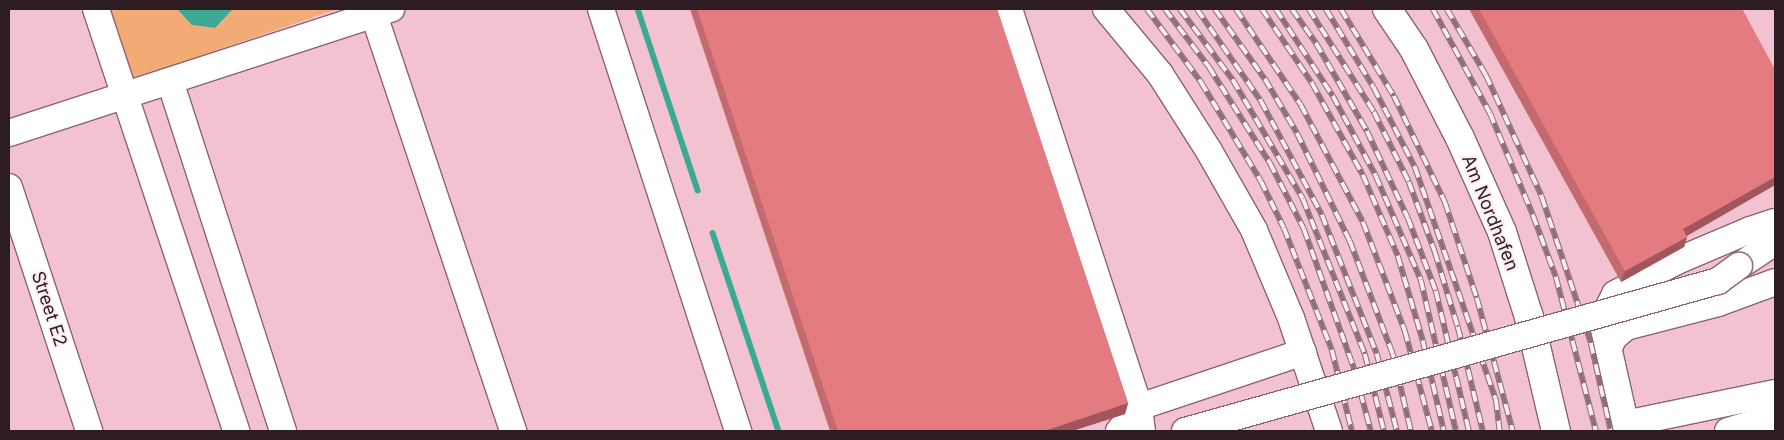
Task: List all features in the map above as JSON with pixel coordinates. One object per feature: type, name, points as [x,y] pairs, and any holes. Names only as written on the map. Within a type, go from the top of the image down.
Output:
[{"type":"main road","name":"Am Nordhafen","points":[[1387,9],[1414,50],[1456,130],[1502,232],[1529,317],[1556,431]]},
{"type":"lane","points":[[96,9],[236,431]]},
{"type":"lane","points":[[601,9],[738,431]]},
{"type":"lane","points":[[1009,9],[1140,419]]},
{"type":"lane","points":[[1106,9],[1160,74],[1209,151],[1254,230],[1303,352],[1329,431]]},
{"type":"lane","points":[[9,133],[382,12],[513,431]]},
{"type":"lane","points":[[170,81],[283,431]]},
{"type":"lane","name":"Street E2","points":[[9,187],[89,431]]},
{"type":"lane","points":[[1775,222],[1750,230],[1677,261],[1615,294],[1602,320],[1626,428],[1775,393]]},
{"type":"lane","points":[[1185,431],[1718,280],[1775,242]]},
{"type":"lane","points":[[1608,350],[1614,337],[1626,327],[1718,303],[1775,282]]},
{"type":"lane","points":[[1119,431],[1140,419],[1303,352]]},
{"type":"lane","points":[[1728,431],[1775,417]]},
{"type":"shaded area","points":[[107,9],[177,9],[192,25],[215,28],[233,9],[337,9],[130,80]]},
{"type":"shaded area","points":[[177,9],[233,9],[215,28],[192,25]]},
{"type":"building","points":[[697,9],[997,9],[1128,403],[1044,431],[838,431]]},
{"type":"building","points":[[1479,9],[1742,9],[1775,70],[1775,177],[1683,229],[1687,237],[1625,271]]},
{"type":"waterway","points":[[638,9],[698,190]]},
{"type":"waterway","points":[[713,233],[779,431]]},
{"type":"railway","points":[[1147,9],[1201,82],[1261,181],[1284,228],[1332,350],[1352,431]]},
{"type":"railway","points":[[1165,9],[1209,67],[1270,163],[1304,229],[1355,371],[1371,431]]},
{"type":"railway","points":[[1180,9],[1233,80],[1303,199],[1365,354],[1384,431]]},
{"type":"railway","points":[[1197,9],[1261,101],[1322,215],[1377,354],[1397,431]]},
{"type":"railway","points":[[1215,9],[1265,79],[1297,133],[1350,241],[1393,354],[1411,431]]},
{"type":"railway","points":[[1236,9],[1301,105],[1363,222],[1405,331],[1432,431]]},
{"type":"railway","points":[[1262,9],[1312,83],[1363,175],[1398,256],[1423,341],[1444,431]]},
{"type":"railway","points":[[1276,9],[1333,96],[1376,176],[1421,280],[1456,431]]},
{"type":"railway","points":[[1292,9],[1316,43],[1367,131],[1408,218],[1436,291],[1469,431]]},
{"type":"railway","points":[[1309,9],[1374,112],[1409,182],[1435,252],[1458,327],[1483,431]]},
{"type":"railway","points":[[1326,9],[1374,88],[1415,167],[1496,399],[1500,431]]},
{"type":"railway","points":[[1341,9],[1394,96],[1445,202],[1477,298],[1513,431]]},
{"type":"railway","points":[[1433,9],[1490,113],[1533,215],[1556,277],[1596,431]]},
{"type":"railway","points":[[1447,9],[1486,75],[1542,197],[1591,343],[1611,431]]}]
